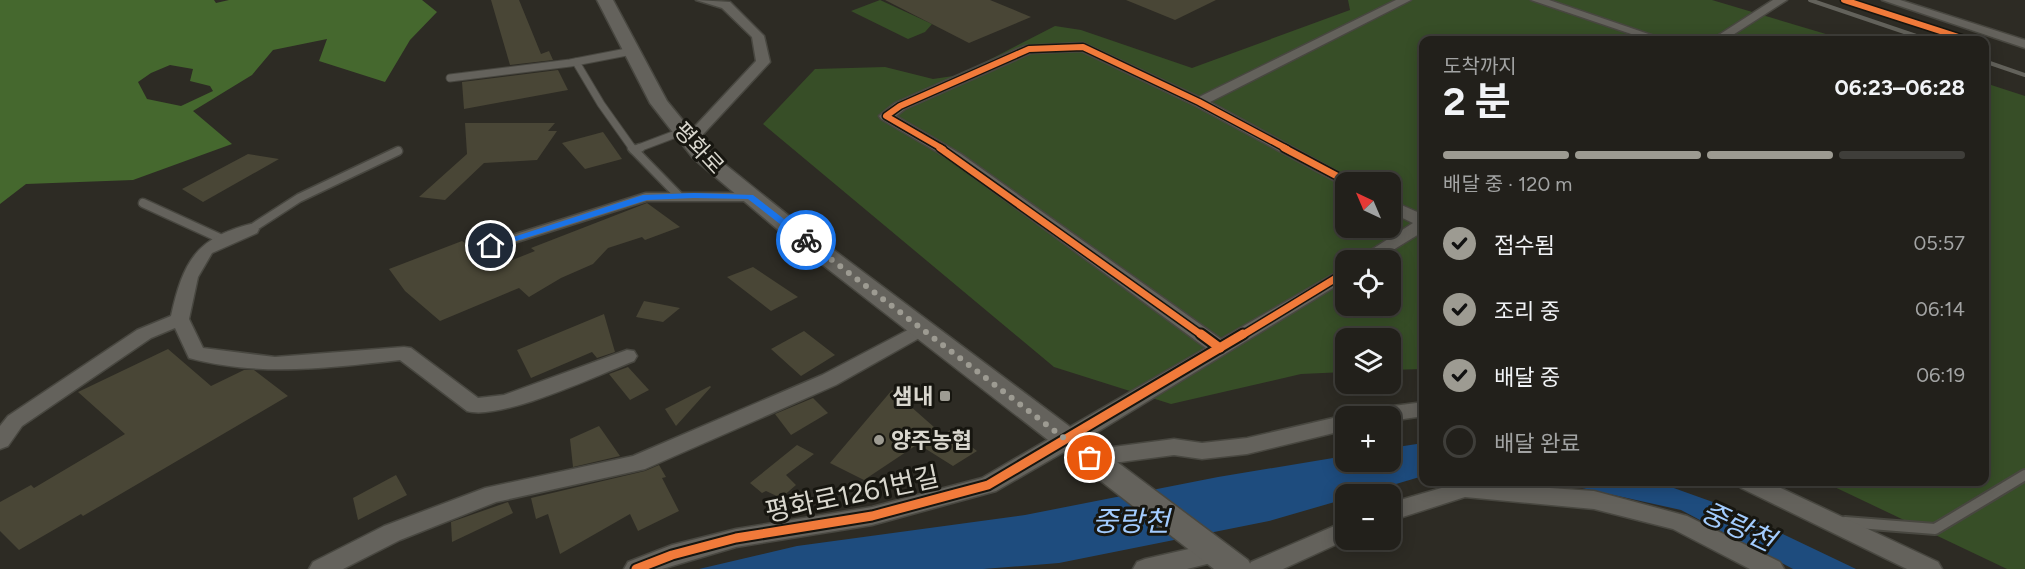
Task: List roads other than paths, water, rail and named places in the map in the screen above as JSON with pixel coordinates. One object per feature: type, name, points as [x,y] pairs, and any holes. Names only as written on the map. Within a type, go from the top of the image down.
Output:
[{"type":"main road","name":"평화로","points":[[605,0],[660,103],[685,137],[750,196],[1218,555]]},
{"type":"street","points":[[685,137],[763,62],[758,36],[726,5],[702,0]]},
{"type":"street","points":[[1199,102],[1405,0]]},
{"type":"street","points":[[1537,0],[1648,36]]},
{"type":"street","points":[[1723,36],[1781,0]]},
{"type":"street","points":[[1888,0],[2025,44]]},
{"type":"street","points":[[1220,348],[956,157],[886,116],[900,106],[1029,49],[1083,47],[1199,102],[1335,175]]},
{"type":"street","points":[[1401,211],[1419,220]]},
{"type":"street","points":[[1381,250],[1419,226]]},
{"type":"street","points":[[251,229],[206,250],[189,278],[180,319],[196,353],[226,362],[283,366],[404,353],[474,406],[506,402],[627,356]]},
{"type":"street","name":"평화로1261번길","points":[[636,569],[672,555],[736,538],[872,516],[988,485],[1079,449],[1220,348],[1335,279]]},
{"type":"street","points":[[0,441],[15,421],[144,334],[180,319]]},
{"type":"street","points":[[321,569],[392,533],[494,494],[637,463],[829,380],[923,328]]},
{"type":"street","points":[[1401,411],[1419,409]]},
{"type":"street","points":[[1079,449],[1174,447],[1202,451],[1247,446],[1335,425]]},
{"type":"street","points":[[1758,486],[1930,569]]},
{"type":"street","points":[[1401,509],[1465,489],[1594,500],[1679,522],[1772,569]]},
{"type":"street","points":[[1259,569],[1335,535]]},
{"type":"street","points":[[1144,569],[1218,555]]},
{"type":"lane","points":[[450,78],[576,62],[632,51]]},
{"type":"lane","points":[[576,62],[601,104],[634,150],[680,196]]},
{"type":"lane","points":[[634,150],[685,137]]},
{"type":"lane","points":[[251,229],[299,198],[398,151]]},
{"type":"lane","points":[[491,246],[646,197],[750,196]]},
{"type":"lane","points":[[143,203],[226,241]]},
{"type":"lane","points":[[1834,521],[1935,529],[2025,475]]},
{"type":"water","name":"중랑천","points":[[1419,444],[1419,477],[1396,484],[1335,484],[1335,502],[1269,521],[1059,563],[983,569],[699,569],[797,546],[1025,515],[1218,477],[1335,458],[1335,472],[1401,472],[1401,446]]},
{"type":"water","name":"중랑천","points":[[1573,486],[1668,486],[1724,506],[1856,569],[1793,569],[1681,510]]},
{"type":"railway","points":[[1810,0],[1916,36]]},
{"type":"railway","points":[[1989,63],[2025,75]]},
{"type":"place","name":"샘내","points":[[945,396]]},
{"type":"place","name":"양주농협","points":[[879,440]]}]
